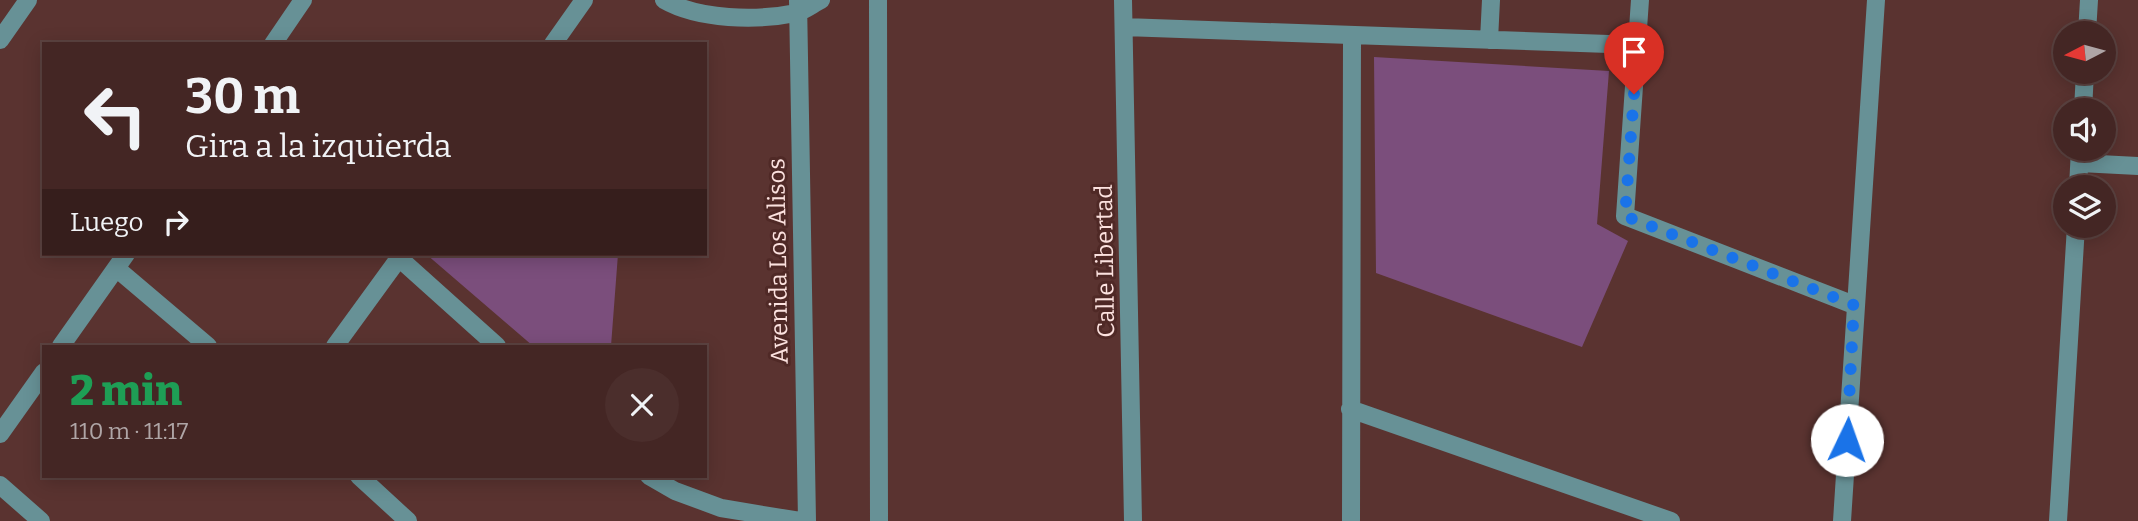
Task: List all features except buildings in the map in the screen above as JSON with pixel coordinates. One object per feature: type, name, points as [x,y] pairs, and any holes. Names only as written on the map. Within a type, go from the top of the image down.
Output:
[{"type":"street","points":[[0,40],[28,0]]},
{"type":"street","points":[[274,42],[303,0]]},
{"type":"street","points":[[554,42],[584,0]]},
{"type":"street","points":[[664,0],[704,16],[741,17],[821,0]]},
{"type":"street","points":[[878,0],[878,521]]},
{"type":"street","name":"Calle Libertad","points":[[1123,0],[1133,521]]},
{"type":"street","points":[[1489,40],[1490,0]]},
{"type":"street","points":[[1640,0],[1625,216],[1854,305]]},
{"type":"street","points":[[1842,521],[1875,0]]},
{"type":"street","points":[[2088,21],[2089,0]]},
{"type":"street","name":"Avenida Los Alisos","points":[[798,6],[807,521]]},
{"type":"street","points":[[1124,27],[1637,45]]},
{"type":"street","points":[[1351,521],[1352,35]]},
{"type":"street","points":[[2109,161],[2138,166]]},
{"type":"street","points":[[2058,521],[2075,238]]},
{"type":"street","points":[[336,345],[401,256],[496,345]]},
{"type":"street","points":[[62,345],[121,261],[207,345]]},
{"type":"street","points":[[0,434],[42,375]]},
{"type":"street","points":[[1350,409],[1671,521]]},
{"type":"street","points":[[361,478],[408,521]]},
{"type":"street","points":[[652,478],[675,491],[721,508],[800,521]]},
{"type":"street","points":[[0,485],[41,521]]},
{"type":"shaded area","points":[[1374,57],[1609,71],[1597,224],[1628,241],[1582,347],[1376,273]]},
{"type":"shaded area","points":[[428,256],[618,256],[611,345],[532,345]]},
{"type":"route","points":[[1634,94],[1625,216],[1854,305],[1847,440]]}]
